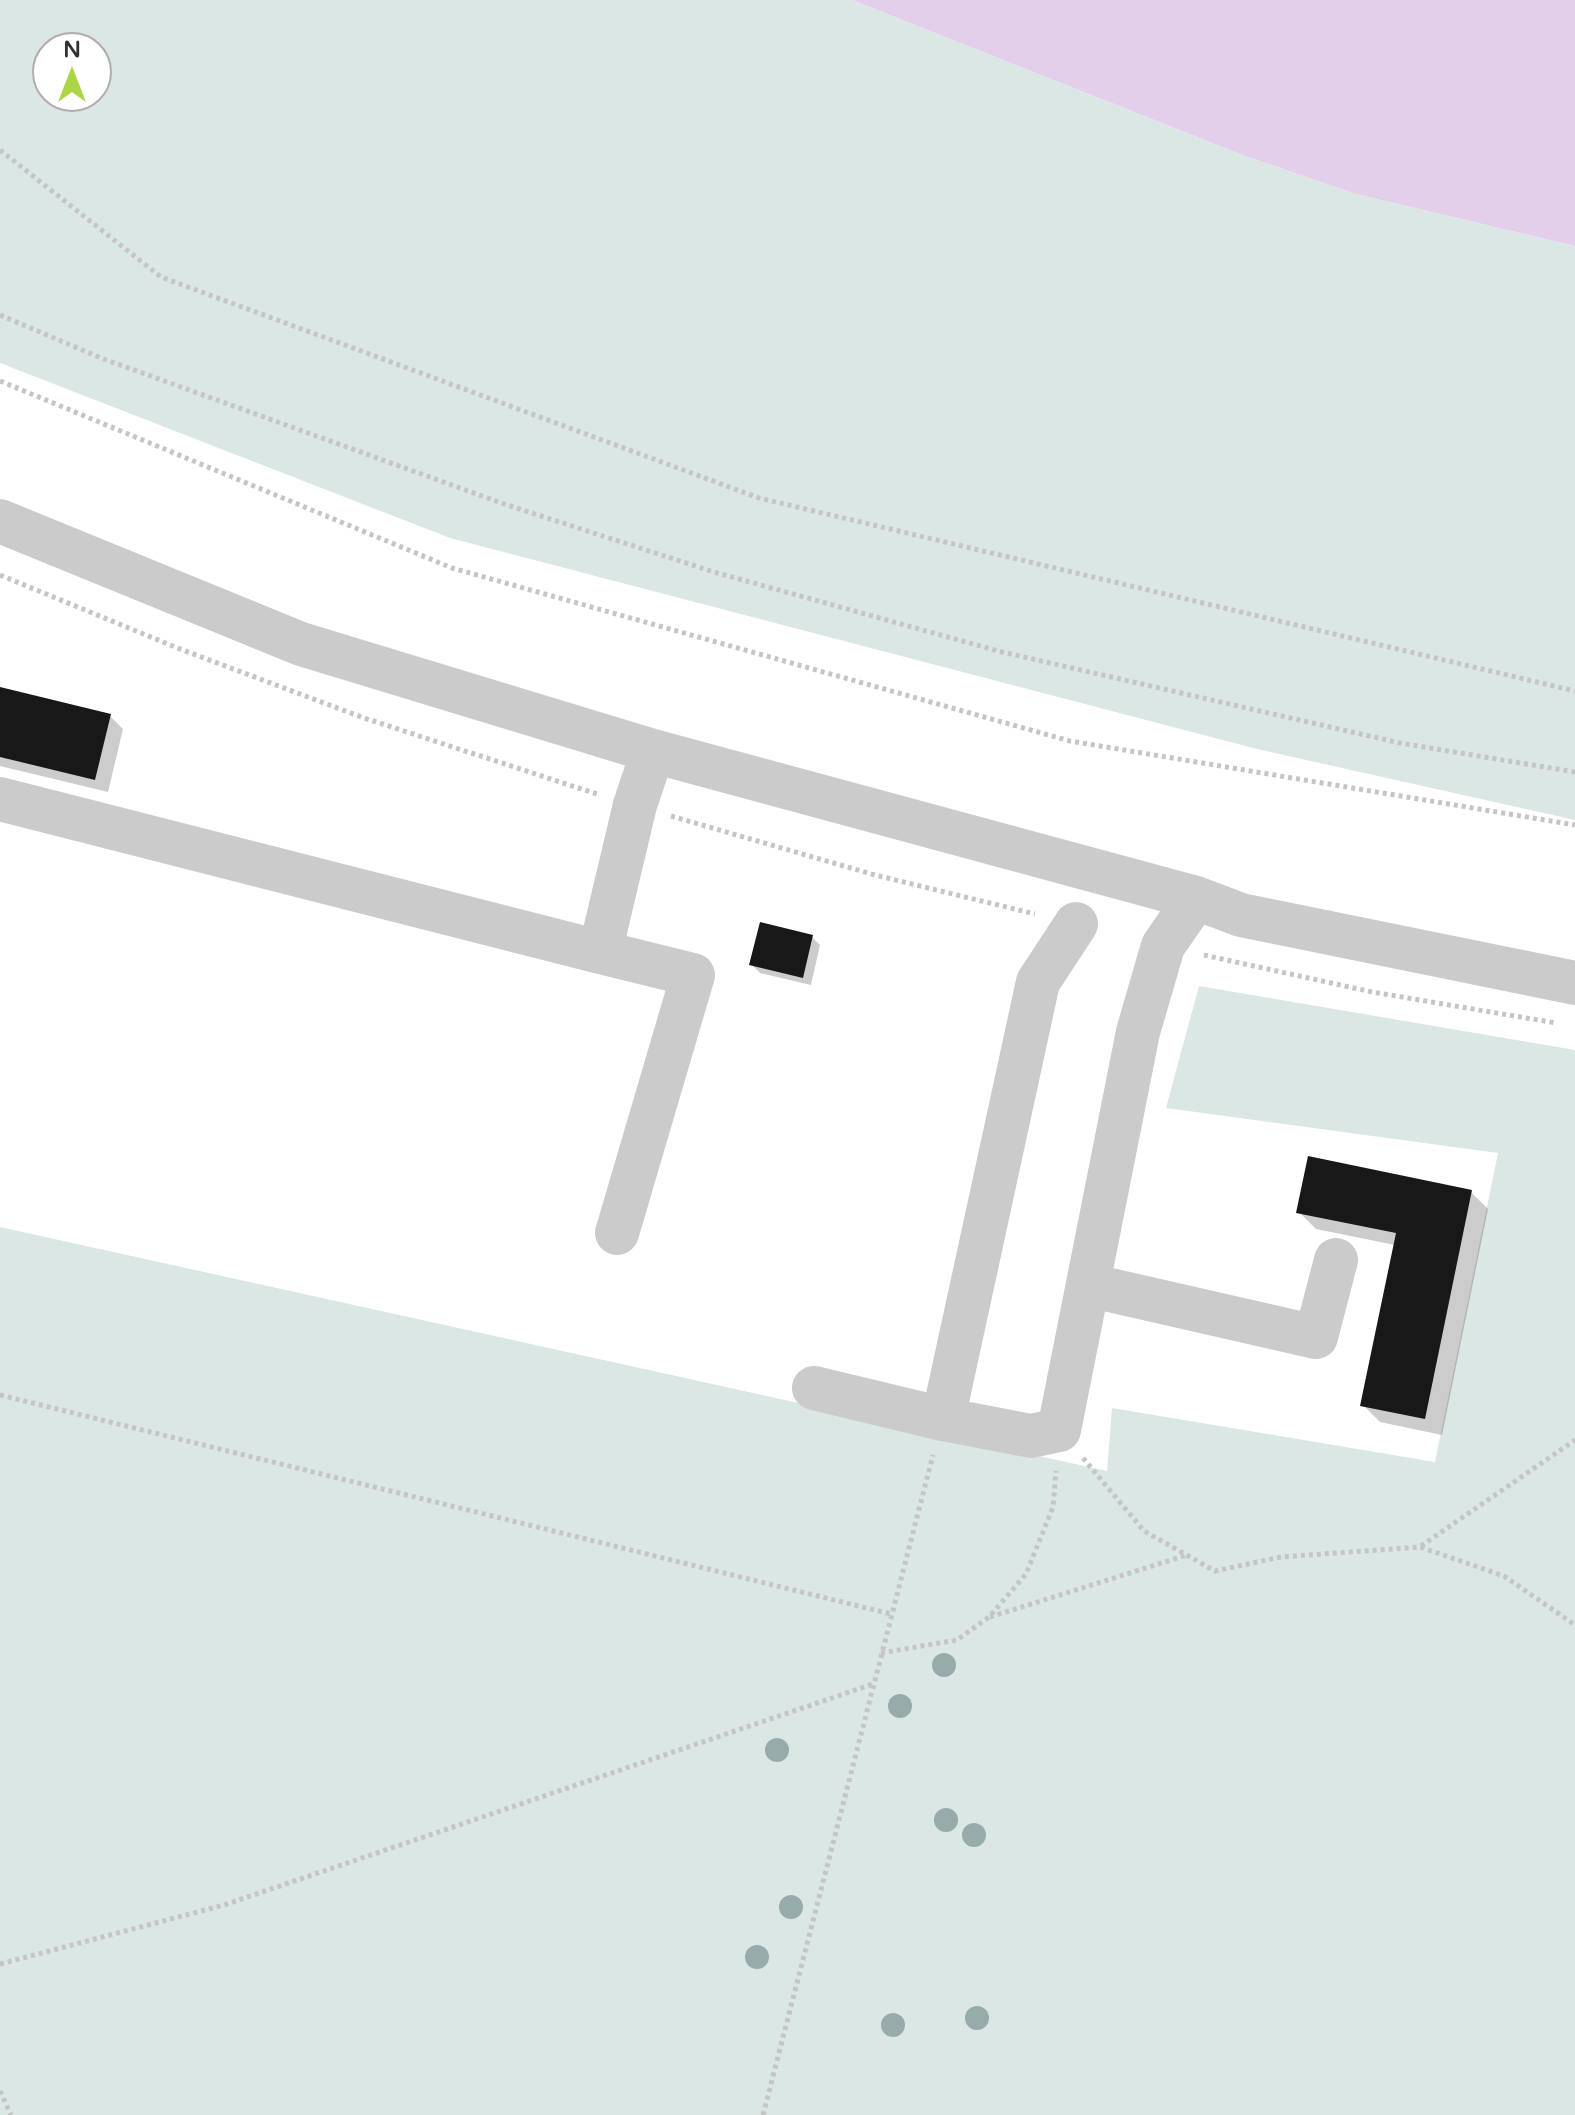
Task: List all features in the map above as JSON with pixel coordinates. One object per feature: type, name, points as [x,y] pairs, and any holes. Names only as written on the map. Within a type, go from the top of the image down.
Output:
[{"type":"street","points":[[0,521],[301,644],[653,751],[1196,898],[1241,915],[1575,983]]},
{"type":"street","points":[[600,952],[635,805],[653,751]]},
{"type":"street","points":[[0,799],[693,975],[617,1233]]},
{"type":"street","points":[[814,1388],[943,1419],[1031,1436],[1059,1430],[1138,1032],[1163,946],[1196,898]]},
{"type":"street","points":[[943,1419],[1038,982],[1076,924]]},
{"type":"street","points":[[1088,1285],[1316,1337],[1336,1260]]},
{"type":"path","points":[[0,150],[161,277],[759,498],[1575,691]]},
{"type":"path","points":[[0,315],[101,358],[507,505],[729,576],[1017,656],[1400,743],[1575,772]]},
{"type":"path","points":[[0,381],[467,572],[1070,741],[1575,825]]},
{"type":"path","points":[[0,575],[180,649],[350,713],[603,796]]},
{"type":"path","points":[[656,812],[875,875],[1076,924]]},
{"type":"path","points":[[1196,954],[1372,992],[1559,1024]]},
{"type":"path","points":[[0,1395],[891,1614]]},
{"type":"path","points":[[763,2115],[943,1419]]},
{"type":"path","points":[[1059,1430],[1144,1531],[1215,1571],[1281,1557],[1420,1547],[1504,1576],[1575,1625]]},
{"type":"path","points":[[881,1653],[957,1640],[989,1617],[1026,1574],[1053,1507],[1059,1430]]},
{"type":"path","points":[[1420,1547],[1575,1440]]},
{"type":"path","points":[[989,1617],[1187,1555]]},
{"type":"path","points":[[0,1964],[224,1905],[873,1684]]},
{"type":"path","points":[[0,2091],[11,2115]]},
{"type":"shaded area","points":[[0,0],[852,0],[1245,156],[1356,194],[1575,246],[1575,820],[1257,749],[450,538],[0,363]]},
{"type":"shaded area","points":[[852,0],[1575,0],[1575,246],[1356,194],[1245,156]]},
{"type":"shaded area","points":[[1199,986],[1575,1050],[1575,2115],[0,2115],[0,1227],[1107,1471],[1112,1408],[1435,1462],[1498,1153],[1166,1108]]},
{"type":"building","points":[[0,687],[111,714],[95,780],[0,757]]},
{"type":"building","points":[[760,922],[813,935],[803,978],[749,965]]},
{"type":"building","points":[[1308,1156],[1472,1190],[1425,1419],[1360,1406],[1396,1233],[1296,1213]]}]
